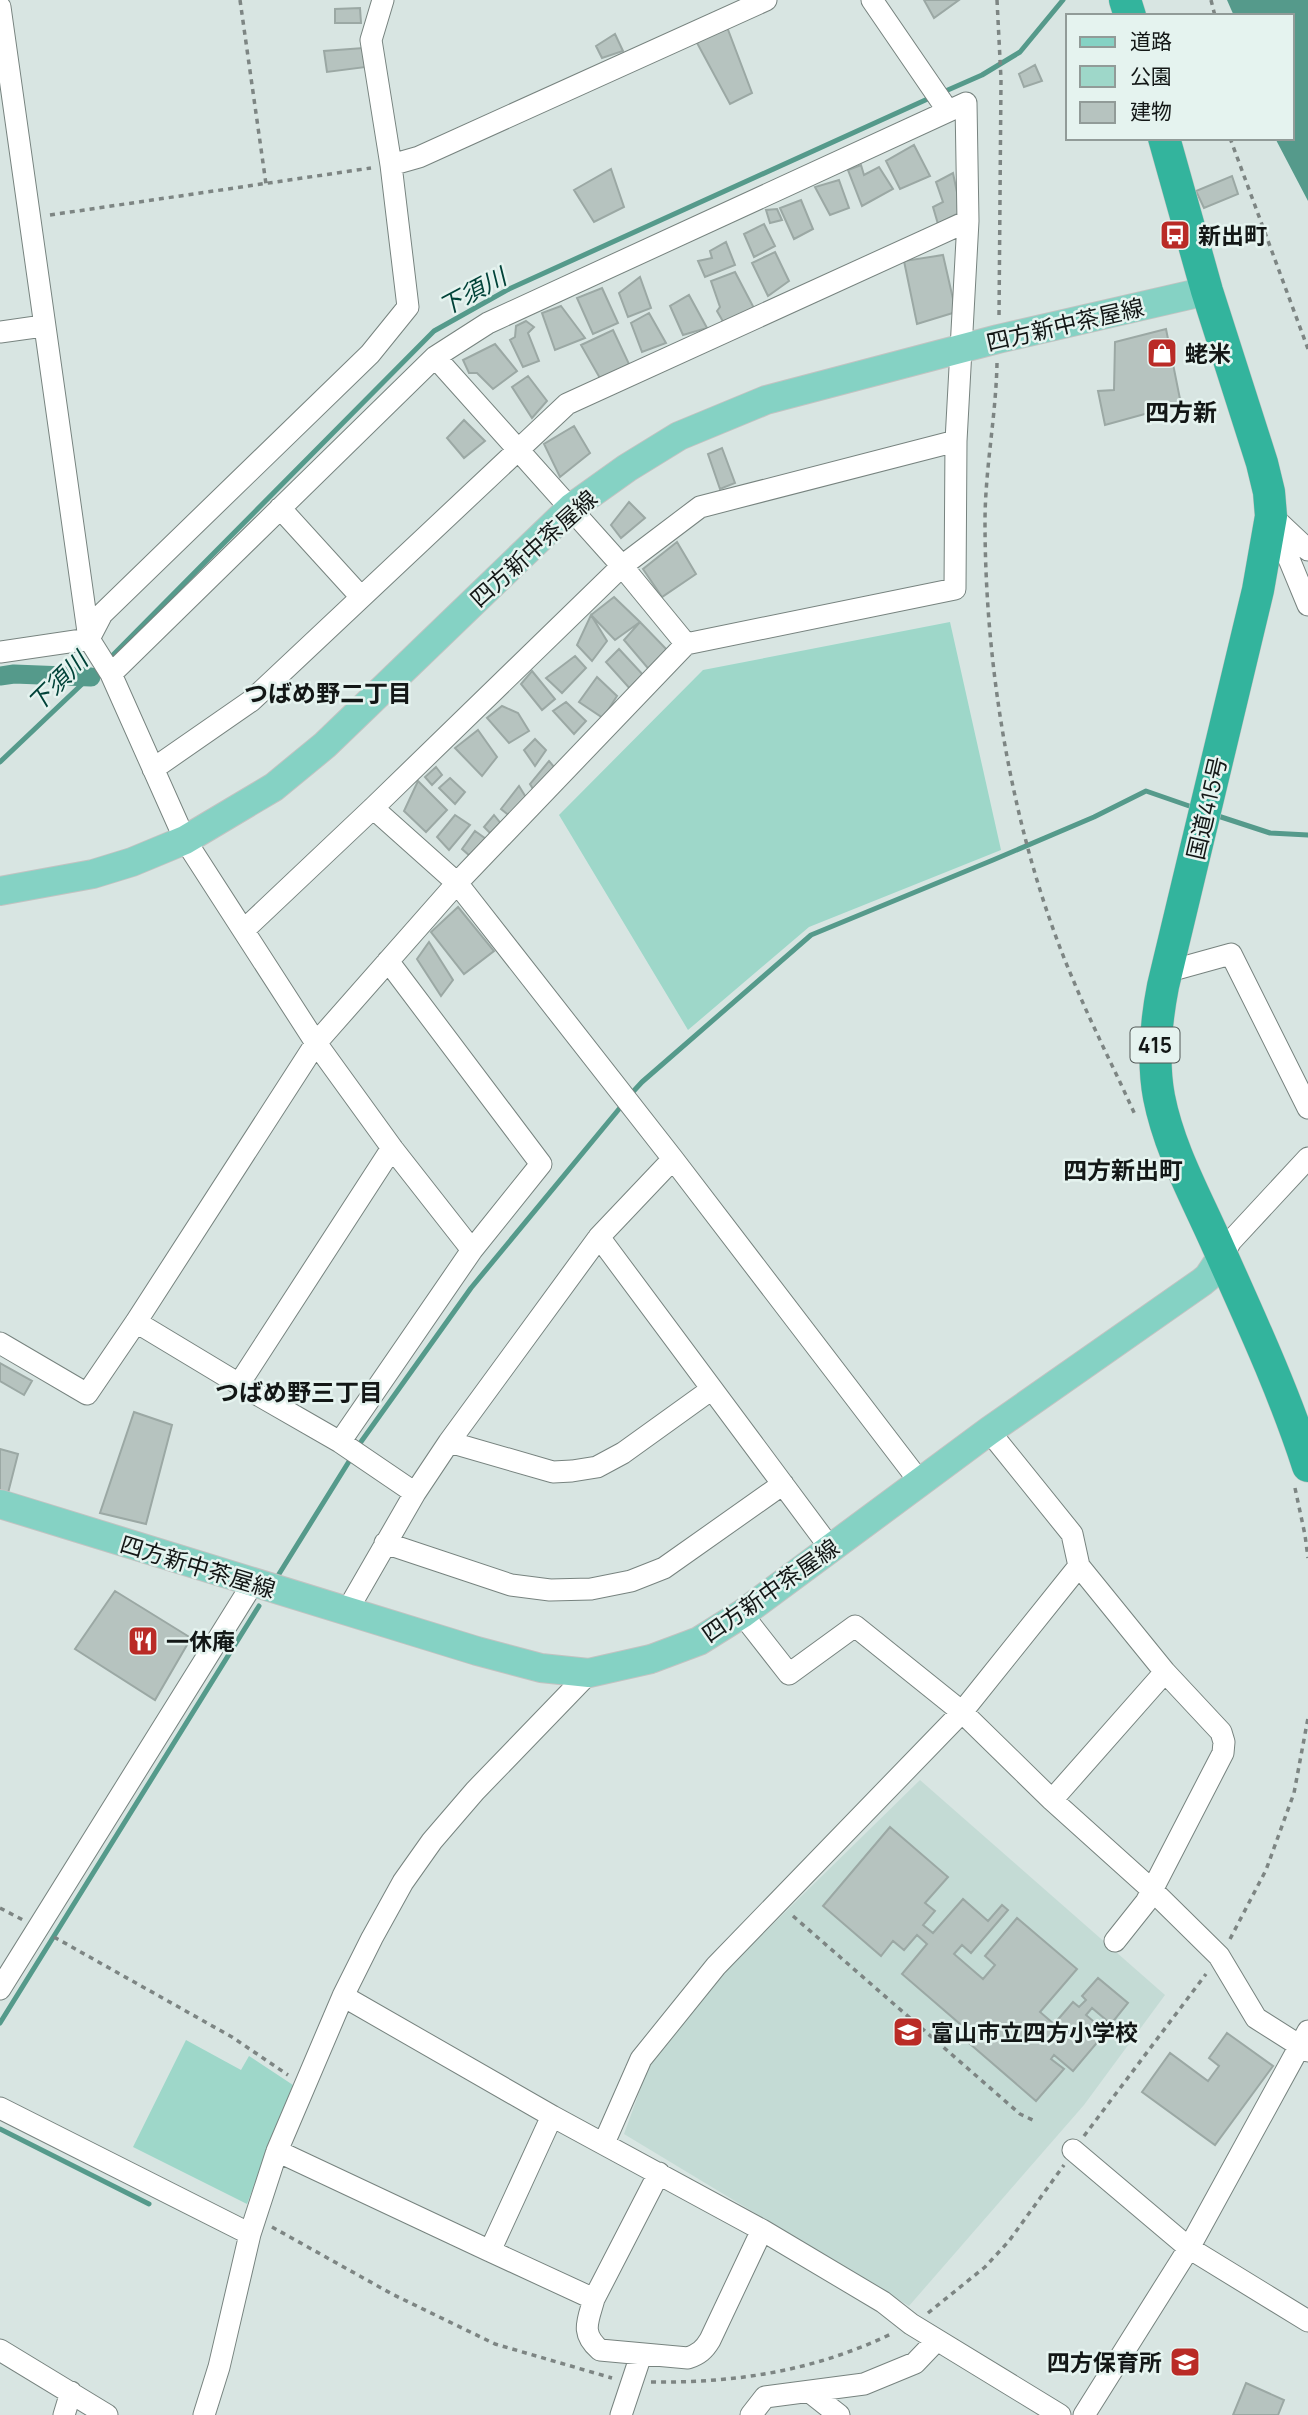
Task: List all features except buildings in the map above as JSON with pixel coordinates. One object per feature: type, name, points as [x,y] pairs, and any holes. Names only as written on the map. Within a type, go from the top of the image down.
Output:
[{"type":"highway","name":"国道415号","points":[[1165,140],[1207,291],[1262,463],[1271,516],[1258,590],[1166,972],[1155,1051],[1158,1094],[1170,1139],[1222,1256],[1308,1466]]},
{"type":"main road","name":"四方新中茶屋線","points":[[0,891],[93,874],[132,862],[185,840],[274,788],[325,745],[571,508],[659,447],[713,420],[766,400],[962,348],[1207,291]]},
{"type":"main road","name":"四方新中茶屋線","points":[[0,1504],[477,1651],[541,1668],[589,1673],[651,1659],[699,1641],[742,1614],[989,1431],[1208,1277],[1222,1256]]},
{"type":"street","points":[[89,639],[102,614],[370,354],[408,307],[391,165],[371,40],[383,0]]},
{"type":"street","points":[[391,165],[419,157],[766,0]]},
{"type":"street","points":[[872,0],[948,111]]},
{"type":"street","points":[[0,6],[89,639],[111,674],[185,840],[245,929],[316,1043],[392,1148],[472,1250]]},
{"type":"street","points":[[0,1343],[87,1394],[316,1043],[457,883],[686,644],[954,589],[956,441],[968,221],[966,103],[488,323],[435,357],[111,674]]},
{"type":"street","points":[[153,769],[251,701],[567,404],[968,221]]},
{"type":"street","points":[[0,332],[43,326]]},
{"type":"street","points":[[435,357],[622,566],[686,644]]},
{"type":"street","points":[[245,929],[622,566],[700,507],[956,441]]},
{"type":"street","points":[[280,508],[361,597]]},
{"type":"street","points":[[1271,516],[1308,550]]},
{"type":"street","points":[[1271,516],[1308,605]]},
{"type":"street","points":[[0,652],[89,639]]},
{"type":"street","points":[[373,808],[457,883],[673,1159],[920,1482]]},
{"type":"street","points":[[1166,972],[1231,954],[1308,1108]]},
{"type":"street","points":[[340,1442],[472,1250],[541,1164],[388,961]]},
{"type":"street","points":[[239,1384],[392,1148]]},
{"type":"street","points":[[1222,1256],[1231,1241],[1308,1158]]},
{"type":"street","points":[[347,1611],[415,1493],[449,1442],[599,1237],[673,1159]]},
{"type":"street","points":[[599,1237],[831,1549]]},
{"type":"street","points":[[136,1322],[340,1442],[415,1493]]},
{"type":"street","points":[[449,1442],[553,1472],[597,1467],[623,1453],[712,1389]]},
{"type":"street","points":[[989,1431],[1072,1534],[1079,1566],[1165,1672],[1221,1732],[1224,1742],[1223,1753],[1146,1902],[1115,1941]]},
{"type":"street","points":[[385,1543],[511,1585],[550,1590],[591,1589],[631,1581],[664,1568],[783,1484]]},
{"type":"street","points":[[604,2143],[641,2059],[716,1966],[962,1712],[1079,1566]]},
{"type":"street","points":[[0,1989],[253,1583]]},
{"type":"street","points":[[742,1614],[789,1674],[855,1626],[962,1712],[1052,1800],[1152,1890],[1219,1956],[1256,2018],[1305,2042],[1189,2248],[1084,2415]]},
{"type":"street","points":[[1052,1800],[1165,1672]]},
{"type":"street","points":[[204,2415],[277,2151],[344,1996],[403,1882],[432,1841],[475,1791],[589,1673]]},
{"type":"street","points":[[344,1996],[552,2116],[762,2230],[883,2302],[911,2324],[1060,2415]]},
{"type":"street","points":[[0,2108],[257,2229]]},
{"type":"street","points":[[490,2251],[552,2116]]},
{"type":"street","points":[[1074,2150],[1189,2248],[1308,2321]]},
{"type":"street","points":[[277,2151],[594,2299]]},
{"type":"street","points":[[659,2173],[594,2299],[586,2330],[591,2343],[600,2350],[688,2358],[697,2355],[705,2349],[762,2230]]},
{"type":"street","points":[[751,2415],[765,2397],[864,2384],[915,2363],[937,2340]]},
{"type":"street","points":[[0,2350],[107,2415]]},
{"type":"street","points":[[621,2415],[641,2355]]},
{"type":"street","points":[[64,2415],[71,2392]]},
{"type":"street","points":[[811,2393],[839,2415]]},
{"type":"path","points":[[240,0],[266,184]]},
{"type":"path","points":[[997,0],[1001,79],[999,325]]},
{"type":"path","points":[[1231,140],[1308,349]]},
{"type":"path","points":[[29,218],[391,165]]},
{"type":"path","points":[[997,357],[985,520],[989,633],[1002,734],[1031,860],[1045,906],[1073,982],[1139,1123]]},
{"type":"path","points":[[1224,1949],[1266,1870],[1294,1793],[1308,1718]]},
{"type":"path","points":[[789,1912],[1020,2114],[1037,2122]]},
{"type":"path","points":[[38,1928],[232,2037],[304,2086]]},
{"type":"path","points":[[920,2318],[953,2295],[1009,2241],[1212,1965]]},
{"type":"path","points":[[257,2229],[495,2344],[619,2380]]},
{"type":"path","points":[[646,2382],[696,2383],[751,2378],[798,2368],[860,2349],[898,2331]]},
{"type":"shaded area","points":[[1227,0],[1308,0],[1308,201],[1276,140],[1294,140],[1294,14],[1233,14]]},
{"type":"shaded area","name":"富山市立四方小学校","points":[[920,1780],[1165,1995],[1084,2105],[909,2306],[624,2134],[648,2068],[732,1964]]},
{"type":"green space","points":[[950,622],[1001,850],[809,927],[688,1030],[559,815],[703,670]]},
{"type":"green space","points":[[186,2040],[241,2070],[249,2056],[293,2085],[247,2204],[133,2147]]},
{"type":"waterway","name":"下須川","points":[[941,93],[982,75],[1020,52],[1063,0]]},
{"type":"waterway","name":"下須川","points":[[109,659],[434,331],[509,289],[932,97]]},
{"type":"waterway","name":"下須川","points":[[0,762],[99,668]]},
{"type":"waterway","points":[[0,676],[14,674],[91,677]]},
{"type":"waterway","points":[[630,1095],[811,935],[1094,817],[1146,791],[1195,808]]},
{"type":"waterway","points":[[1215,815],[1270,833],[1308,835]]},
{"type":"waterway","points":[[358,1446],[471,1288],[624,1103]]},
{"type":"waterway","points":[[279,1574],[353,1455]]},
{"type":"waterway","points":[[0,2023],[259,1606]]},
{"type":"waterway","points":[[0,2129],[149,2204]]},
{"type":"place","name":"新出町","points":[[1175,235]]},
{"type":"place","name":"蛯米","points":[[1162,353]]},
{"type":"place","name":"一休庵","points":[[143,1641]]},
{"type":"place","name":"富山市立四方小学校","points":[[908,2032]]},
{"type":"place","name":"四方保育所","points":[[1185,2362]]},
{"type":"district","name":"四方新","points":[[1181,411]]},
{"type":"district","name":"つばめ野二丁目","points":[[328,692]]},
{"type":"district","name":"四方新出町","points":[[1123,1169]]},
{"type":"district","name":"つばめ野三丁目","points":[[299,1391]]}]
